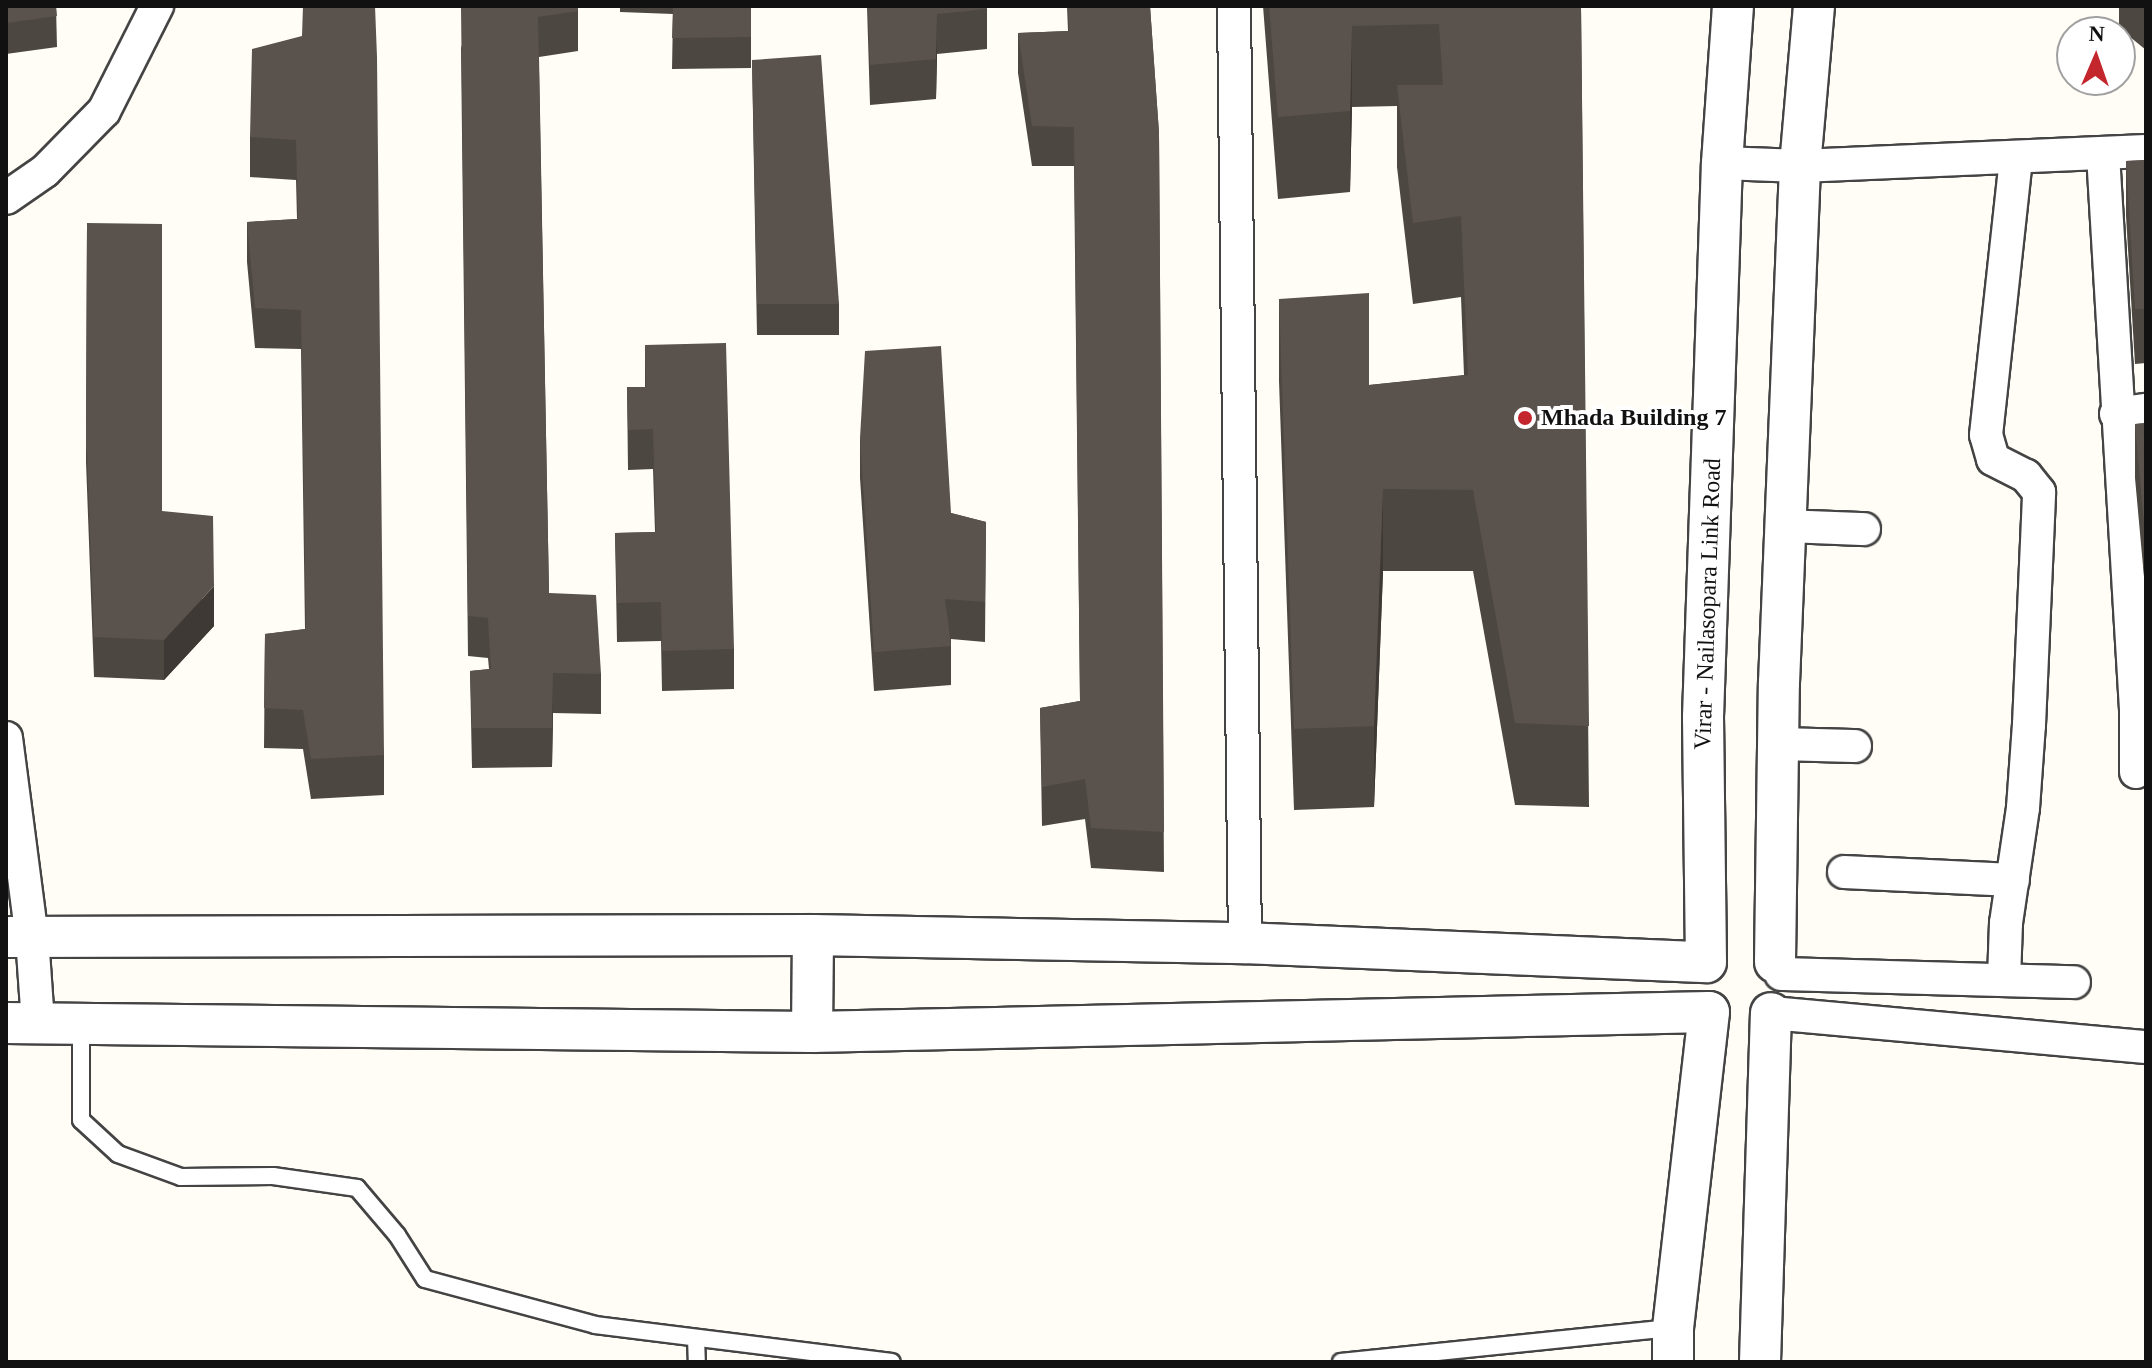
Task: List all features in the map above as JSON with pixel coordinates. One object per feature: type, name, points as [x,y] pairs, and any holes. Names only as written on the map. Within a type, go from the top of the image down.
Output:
[{"type":"street","points":[[6,198],[45,171],[104,111],[157,6]]},
{"type":"street","points":[[1234,6],[1245,943]]},
{"type":"street","name":"Virar - Nailasopara Link Road","points":[[1706,962],[1703,717],[1722,163],[1733,6]]},
{"type":"street","points":[[1760,1362],[1771,1013],[1782,987],[1778,968],[1778,744],[1785,526],[1800,166],[1814,6]]},
{"type":"street","points":[[1722,163],[1800,166],[2146,151]]},
{"type":"street","points":[[2103,154],[2131,412],[2141,709],[2136,772]]},
{"type":"street","points":[[2004,980],[2029,725],[2039,492],[2026,476],[1993,459],[1986,435],[2016,158]]},
{"type":"street","points":[[1785,526],[1864,529]]},
{"type":"street","points":[[6,738],[22,1023],[812,1032],[1709,1012],[1720,1021],[1747,1026],[1771,1013],[2146,1047]]},
{"type":"street","points":[[1778,744],[1855,746]]},
{"type":"street","points":[[1844,872],[2013,880]]},
{"type":"street","points":[[812,1032],[813,935]]},
{"type":"street","points":[[19,937],[813,935],[1245,943],[1706,962]]},
{"type":"street","points":[[1673,1345],[1709,1012],[1699,987],[1706,962],[1715,952],[1741,944],[1766,952],[1778,968]]},
{"type":"street","points":[[1778,968],[2074,982]]},
{"type":"lane","points":[[81,1025],[81,1120],[118,1154],[181,1177],[273,1176],[357,1188],[397,1235],[425,1279],[595,1325],[892,1362]]},
{"type":"lane","points":[[696,1338],[697,1362]]},
{"type":"lane","points":[[1341,1362],[1673,1345]]},
{"type":"building","points":[[6,6],[56,6],[57,16],[6,23]]},
{"type":"building","points":[[303,6],[375,6],[384,755],[311,759],[303,710],[264,708],[265,634],[306,629],[301,310],[255,308],[247,222],[298,219],[296,140],[250,137],[252,49],[302,36]]},
{"type":"building","points":[[578,6],[578,11],[538,17],[549,593],[596,595],[601,674],[553,673],[552,728],[472,728],[470,671],[491,669],[488,618],[468,616],[461,8]]},
{"type":"building","points":[[673,6],[751,6],[751,37],[672,38]]},
{"type":"building","points":[[868,6],[987,6],[987,9],[937,14],[936,59],[870,65]]},
{"type":"building","points":[[1068,6],[1150,6],[1159,133],[1164,832],[1091,828],[1085,779],[1042,787],[1040,708],[1080,701],[1074,127],[1032,126],[1018,33],[1069,31]]},
{"type":"building","name":"Mhada Building 7","points":[[1269,6],[1581,6],[1589,726],[1515,723],[1473,490],[1383,489],[1374,726],[1294,729],[1279,299],[1369,293],[1369,385],[1468,375],[1461,216],[1413,223],[1397,85],[1443,85],[1439,24],[1352,26],[1350,111],[1278,117]]},
{"type":"building","points":[[821,55],[839,304],[757,304],[752,60]]},
{"type":"building","points":[[2146,160],[2146,309],[2135,309],[2126,161]]},
{"type":"building","points":[[87,223],[162,224],[162,511],[213,516],[214,586],[164,640],[94,637],[86,423]]},
{"type":"building","points":[[726,343],[734,649],[662,651],[661,602],[617,603],[615,533],[656,532],[653,429],[628,430],[627,387],[646,387],[645,345]]},
{"type":"building","points":[[941,346],[951,513],[986,522],[985,602],[945,599],[951,646],[874,652],[860,438],[865,351]]},
{"type":"building","points":[[2146,423],[2146,545],[2135,424]]},
{"type":"place","name":"Mhada Building 7","points":[[1525,418]]}]
